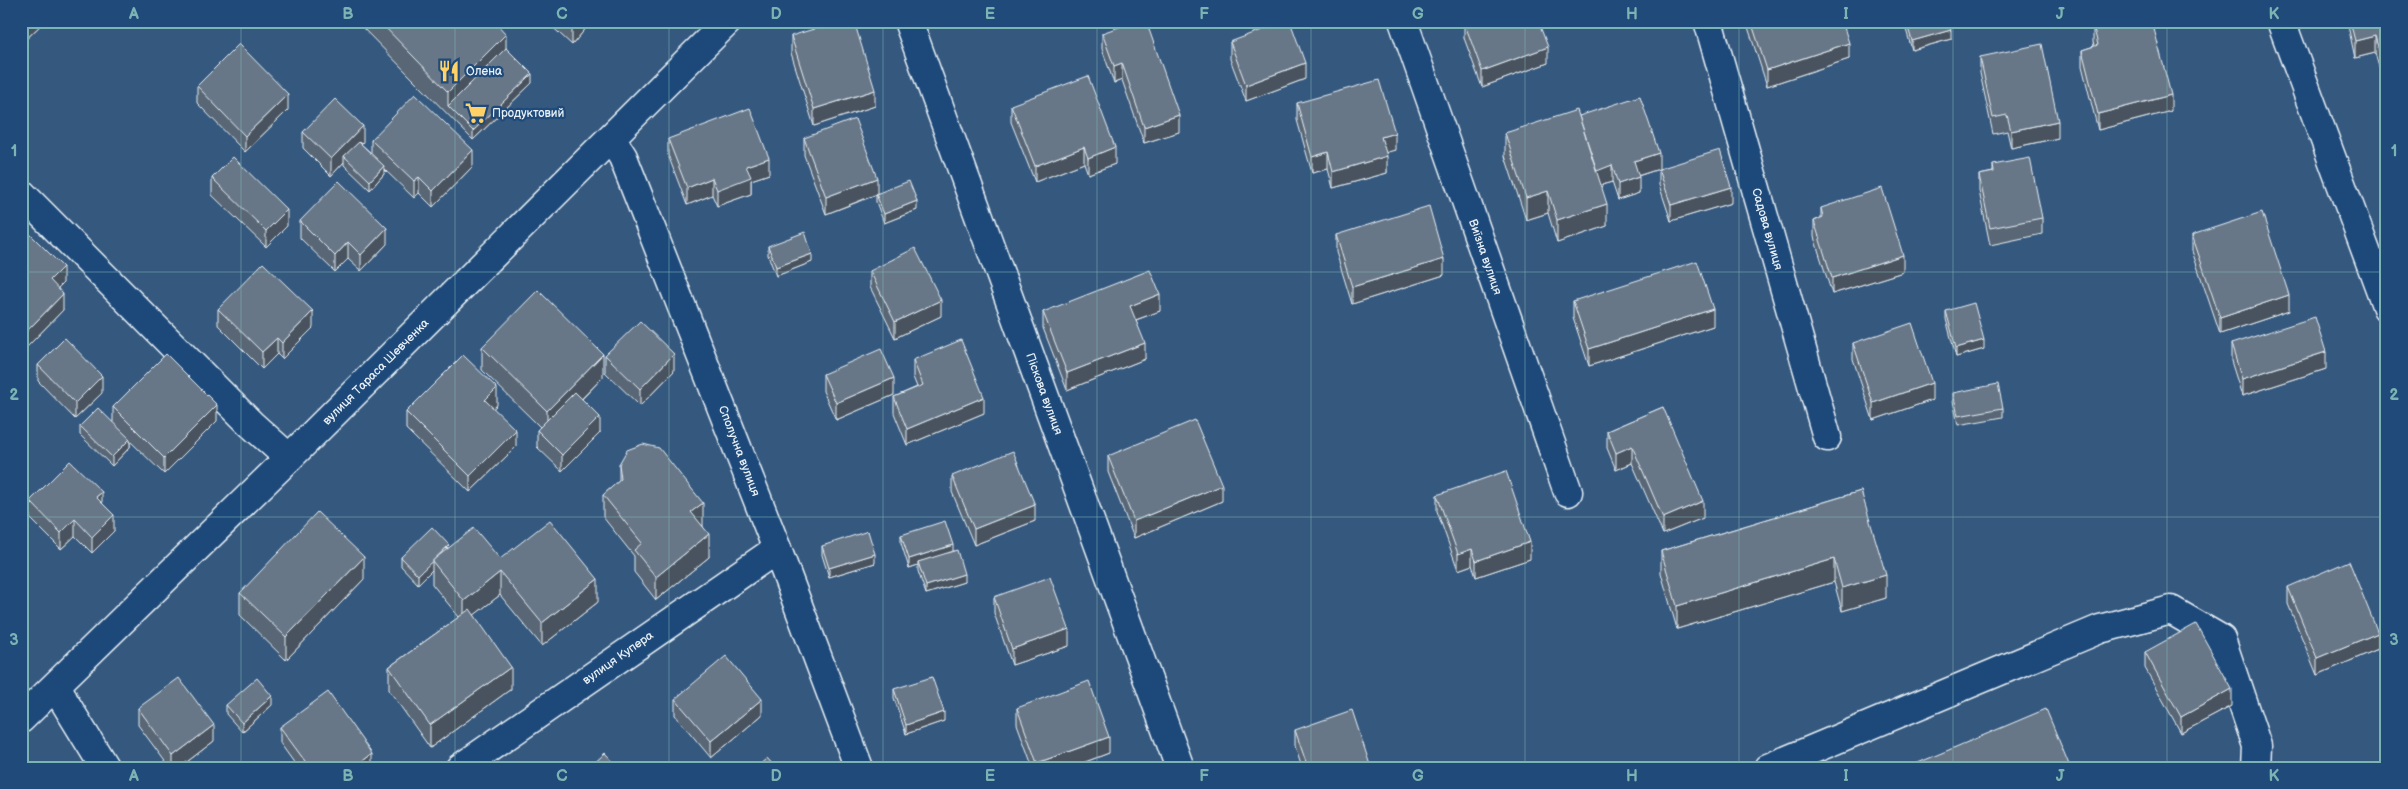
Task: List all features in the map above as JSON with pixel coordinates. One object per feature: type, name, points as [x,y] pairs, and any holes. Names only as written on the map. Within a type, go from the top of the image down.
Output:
[{"type":"street","name":"вулиця Тараса Шевченка","points":[[21,719],[289,458],[728,21]]},
{"type":"street","name":"Піскова вулиця","points":[[908,21],[1180,768]]},
{"type":"street","name":"Виїзна вулиця","points":[[1403,21],[1568,492]]},
{"type":"street","name":"Садова вулиця","points":[[1708,21],[1826,437]]},
{"type":"street","points":[[2281,21],[2387,308]]},
{"type":"street","name":"Сполучна вулиця","points":[[611,138],[623,157],[777,549],[859,768]]},
{"type":"street","points":[[21,193],[251,424],[289,458]]},
{"type":"street","name":"вулиця Купера","points":[[460,768],[777,549]]},
{"type":"street","points":[[1768,768],[2100,629],[2171,610],[2221,639],[2257,746],[2256,768]]},
{"type":"street","points":[[57,685],[64,701],[105,768]]},
{"type":"building","points":[[379,21],[494,21],[506,34],[448,92]]},
{"type":"building","points":[[564,21],[578,21],[572,28]]},
{"type":"building","points":[[840,21],[854,21],[875,90],[814,109],[791,36]]},
{"type":"building","points":[[1136,21],[1146,21],[1179,115],[1144,127],[1122,63],[1114,66],[1102,33]]},
{"type":"building","points":[[1290,21],[1305,63],[1246,85],[1230,42]]},
{"type":"building","points":[[1538,21],[1548,47],[1482,71],[1464,22]]},
{"type":"building","points":[[1751,21],[1842,21],[1849,43],[1767,70]]},
{"type":"building","points":[[1906,21],[1948,21],[1951,30],[1912,41]]},
{"type":"building","points":[[2109,21],[2152,21],[2171,95],[2098,114],[2082,50],[2098,45],[2093,25]]},
{"type":"building","points":[[2350,21],[2387,21],[2387,53],[2380,54],[2375,36],[2355,41]]},
{"type":"building","points":[[239,44],[288,94],[245,136],[197,86]]},
{"type":"building","points":[[2042,44],[2058,121],[2011,131],[2007,115],[1993,118],[1980,57]]},
{"type":"building","points":[[506,48],[532,74],[473,131],[448,106]]},
{"type":"building","points":[[1088,76],[1115,147],[1088,158],[1084,147],[1035,166],[1011,105]]},
{"type":"building","points":[[1379,80],[1395,133],[1381,137],[1387,156],[1333,172],[1328,152],[1312,157],[1297,103]]},
{"type":"building","points":[[415,94],[473,150],[433,191],[419,177],[414,181],[371,140]]},
{"type":"building","points":[[1640,96],[1659,153],[1634,161],[1639,177],[1618,184],[1612,165],[1597,171],[1579,116]]},
{"type":"building","points":[[335,99],[363,126],[331,159],[303,132]]},
{"type":"building","points":[[750,108],[769,158],[746,166],[751,177],[717,190],[712,178],[687,188],[668,139]]},
{"type":"building","points":[[1577,110],[1607,204],[1557,220],[1548,191],[1526,198],[1505,133]]},
{"type":"building","points":[[855,119],[877,178],[826,197],[804,138]]},
{"type":"building","points":[[359,142],[384,166],[370,181],[344,156]]},
{"type":"building","points":[[1720,150],[1731,187],[1671,205],[1659,169]]},
{"type":"building","points":[[233,157],[287,210],[266,231],[212,178]]},
{"type":"building","points":[[2030,158],[2042,218],[1990,228],[1979,175],[1994,172],[1993,165]]},
{"type":"building","points":[[339,181],[387,228],[361,255],[348,242],[335,256],[300,221]]},
{"type":"building","points":[[909,181],[917,201],[884,214],[876,194]]},
{"type":"building","points":[[1882,188],[1903,255],[1832,278],[1814,221],[1823,217],[1821,208]]},
{"type":"building","points":[[1429,206],[1444,259],[1352,287],[1336,235]]},
{"type":"building","points":[[2262,212],[2289,295],[2220,318],[2192,235]]},
{"type":"building","points":[[21,225],[63,267],[50,280],[63,294],[26,332],[21,326]]},
{"type":"building","points":[[805,232],[812,254],[776,267],[768,246]]},
{"type":"building","points":[[915,248],[941,300],[895,322],[870,271]]},
{"type":"building","points":[[1697,261],[1713,309],[1589,349],[1573,301]]},
{"type":"building","points":[[263,263],[313,311],[282,343],[277,338],[262,352],[218,309]]},
{"type":"building","points":[[1150,270],[1160,294],[1130,306],[1145,343],[1067,373],[1043,312]]},
{"type":"building","points":[[538,290],[603,354],[547,411],[482,347]]},
{"type":"building","points":[[1974,303],[1984,340],[1956,348],[1946,311]]},
{"type":"building","points":[[2315,317],[2326,352],[2242,379],[2231,344]]},
{"type":"building","points":[[640,321],[674,354],[640,389],[605,355]]},
{"type":"building","points":[[1912,323],[1932,383],[1873,403],[1853,343]]},
{"type":"building","points":[[65,338],[102,376],[75,403],[38,365]]},
{"type":"building","points":[[961,340],[984,397],[907,429],[894,397],[923,385],[913,360]]},
{"type":"building","points":[[881,349],[894,378],[836,403],[823,374]]},
{"type":"building","points":[[166,354],[217,405],[164,458],[113,407]]},
{"type":"building","points":[[463,355],[497,388],[485,400],[516,430],[470,476],[406,412]]},
{"type":"building","points":[[1998,384],[2003,408],[1958,416],[1953,393]]},
{"type":"building","points":[[575,392],[600,417],[562,455],[537,430]]},
{"type":"building","points":[[1663,407],[1703,501],[1663,518],[1632,446],[1616,453],[1607,431]]},
{"type":"building","points":[[98,408],[130,439],[112,457],[80,426]]},
{"type":"building","points":[[1195,420],[1222,485],[1134,521],[1108,456]]},
{"type":"building","points":[[643,444],[659,448],[703,503],[691,512],[709,534],[656,577],[634,550],[642,543],[603,495],[621,479],[619,464],[627,450]]},
{"type":"building","points":[[1013,451],[1035,505],[974,529],[952,476]]},
{"type":"building","points":[[70,461],[102,492],[96,497],[114,515],[92,537],[75,519],[61,533],[30,501]]},
{"type":"building","points":[[1506,471],[1530,542],[1476,561],[1472,549],[1458,554],[1437,495]]},
{"type":"building","points":[[1861,491],[1886,575],[1842,588],[1834,559],[1677,606],[1661,551]]},
{"type":"building","points":[[317,512],[364,557],[286,637],[240,593]]},
{"type":"building","points":[[21,513],[27,519],[21,525]]},
{"type":"building","points":[[550,520],[598,579],[542,623],[500,572],[464,601],[432,561],[474,528],[500,559]]},
{"type":"building","points":[[945,521],[953,545],[909,559],[901,535]]},
{"type":"building","points":[[432,527],[449,545],[418,575],[401,557]]},
{"type":"building","points":[[868,531],[875,554],[829,568],[822,546]]},
{"type":"building","points":[[957,550],[964,574],[926,586],[918,562]]},
{"type":"building","points":[[2349,561],[2378,633],[2317,658],[2288,587]]},
{"type":"building","points":[[1050,577],[1069,629],[1012,649],[994,597]]},
{"type":"building","points":[[470,609],[511,667],[430,725],[389,667]]},
{"type":"building","points":[[2196,624],[2232,689],[2181,717],[2145,652]]},
{"type":"building","points":[[726,656],[762,699],[711,741],[675,699]]},
{"type":"building","points":[[932,677],[944,712],[906,725],[894,689]]},
{"type":"building","points":[[179,678],[214,725],[173,756],[138,708]]},
{"type":"building","points":[[257,678],[272,696],[242,723],[226,705]]},
{"type":"building","points":[[1089,681],[1109,737],[1037,763],[1017,708]]},
{"type":"building","points":[[328,692],[372,754],[353,768],[310,768],[280,727]]},
{"type":"building","points":[[2046,709],[2070,767],[1906,768]]},
{"type":"building","points":[[1352,710],[1371,768],[1308,768],[1295,730]]},
{"type":"building","points":[[605,753],[619,768],[589,768]]},
{"type":"building","points":[[767,758],[776,768],[756,768]]},
{"type":"place","name":"Олена","points":[[449,71]]},
{"type":"place","name":"Продуктовий","points":[[476,113]]}]
